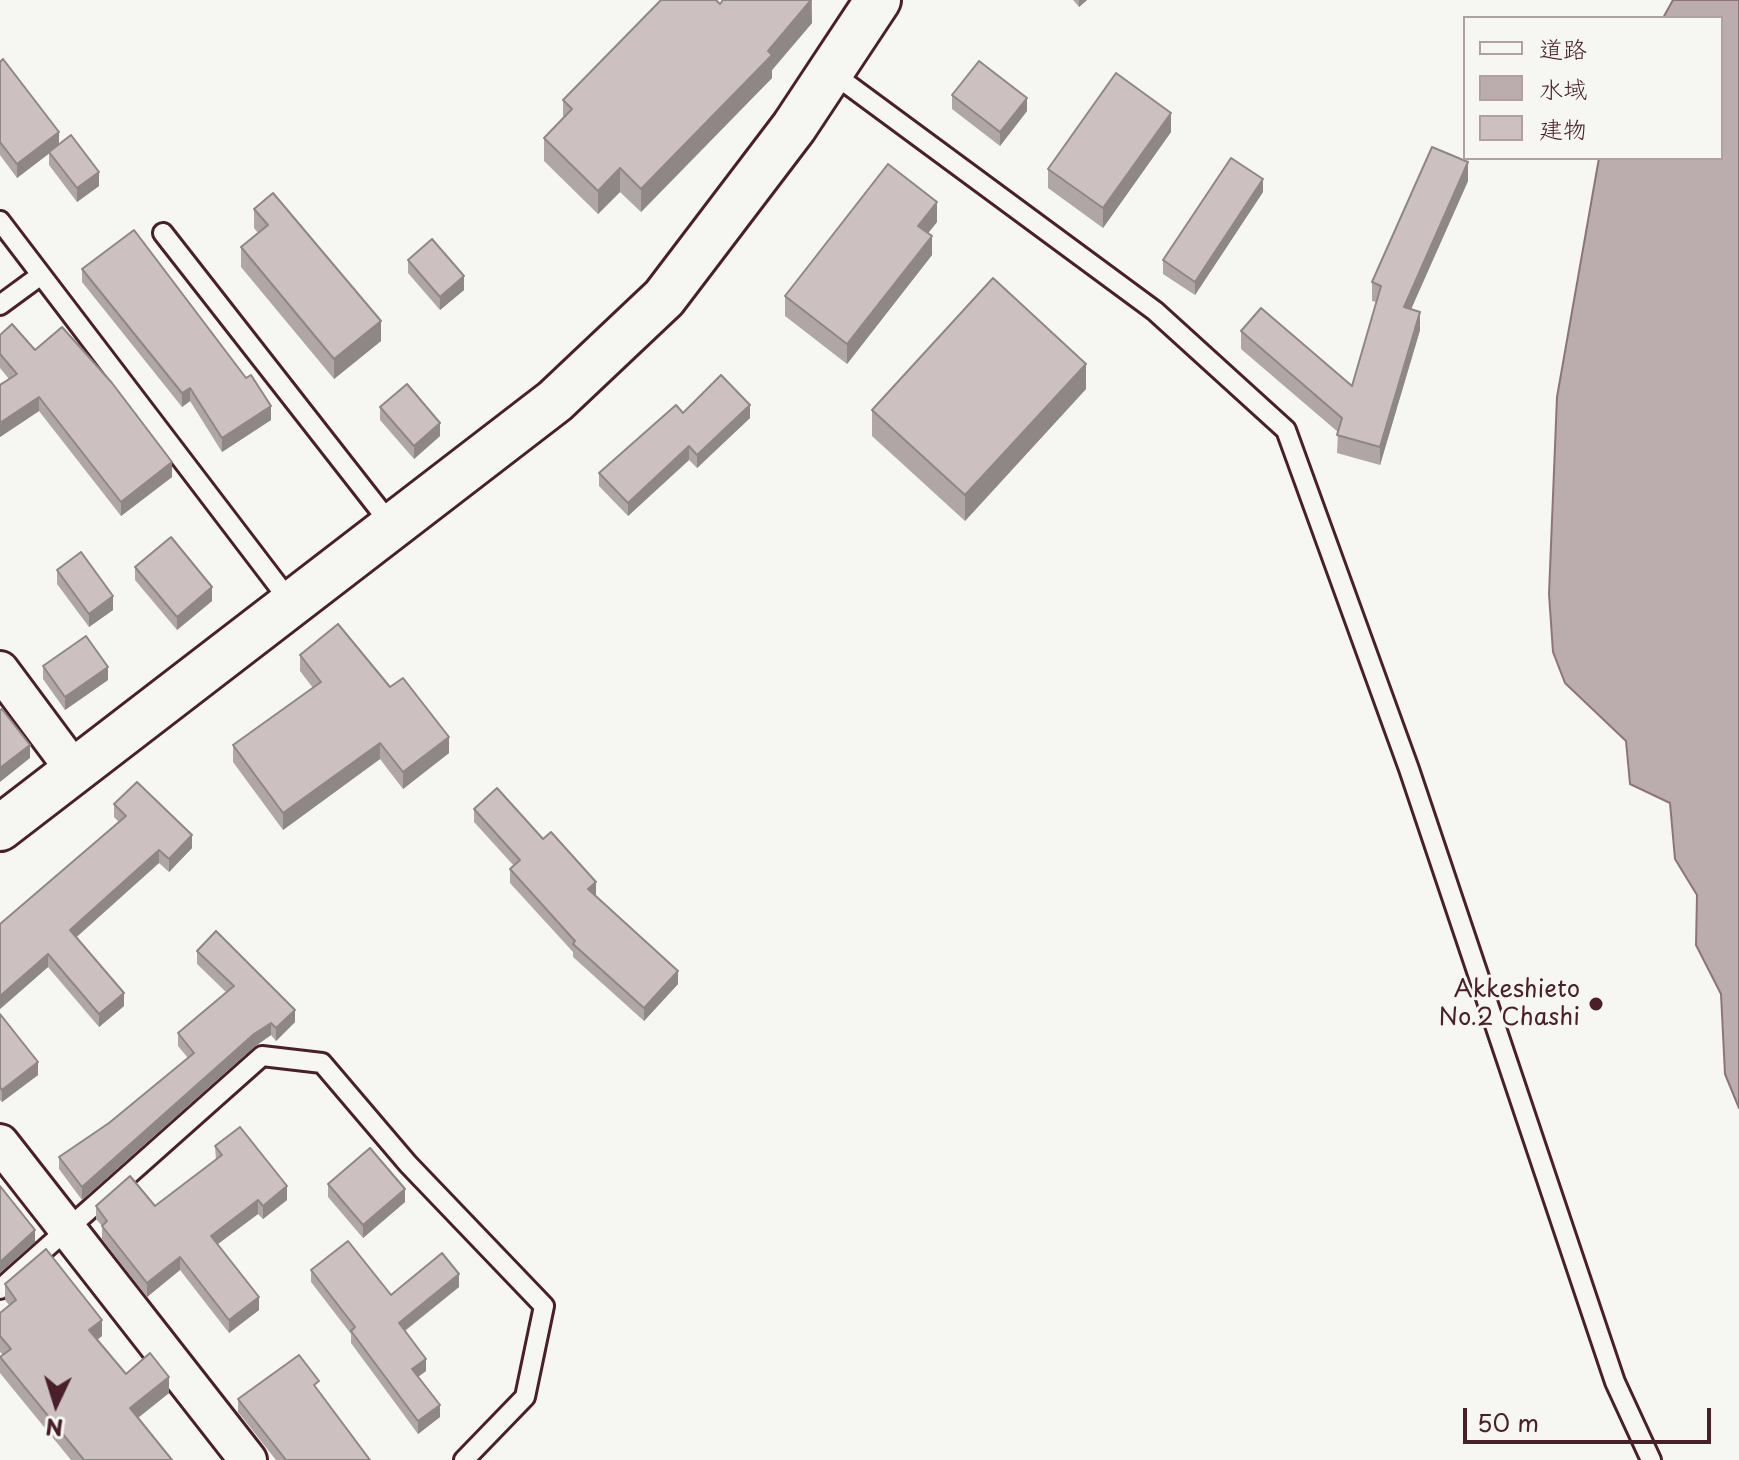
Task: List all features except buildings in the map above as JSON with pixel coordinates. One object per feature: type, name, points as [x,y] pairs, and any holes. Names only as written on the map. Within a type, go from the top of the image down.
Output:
[{"type":"street","points":[[0,828],[555,401],[664,298],[794,127],[872,2]]},
{"type":"street","points":[[0,670],[75,771]]},
{"type":"street","points":[[0,1143],[248,1460]]},
{"type":"lane","points":[[831,72],[1155,311],[1286,430],[1414,784],[1615,1382],[1651,1460]]},
{"type":"lane","points":[[0,221],[292,604]]},
{"type":"lane","points":[[163,233],[393,527]]},
{"type":"lane","points":[[0,305],[41,275]]},
{"type":"lane","points":[[0,1289],[262,1056],[322,1063],[408,1164],[544,1306],[525,1397],[464,1460]]},
{"type":"water","points":[[1673,0],[1739,0],[1739,1108],[1725,1074],[1721,994],[1696,945],[1697,895],[1675,859],[1670,803],[1630,784],[1626,741],[1565,683],[1553,652],[1549,594],[1557,397],[1599,160],[1723,160],[1723,16],[1664,16]]},
{"type":"place","name":"Akkeshieto No.2 Chashi","points":[[1596,1004]]}]
